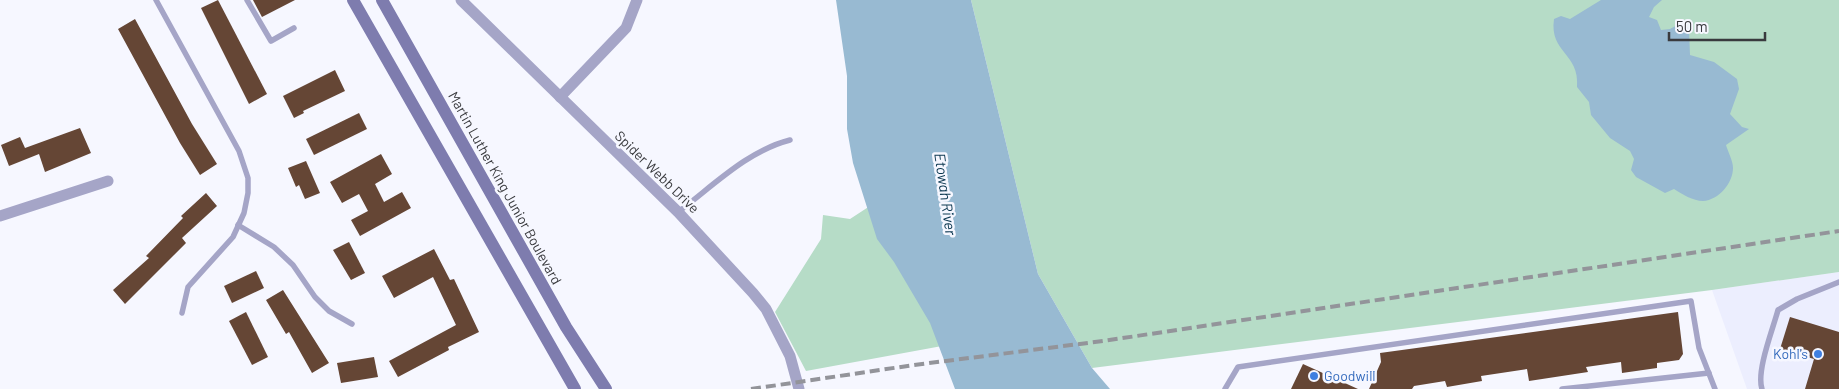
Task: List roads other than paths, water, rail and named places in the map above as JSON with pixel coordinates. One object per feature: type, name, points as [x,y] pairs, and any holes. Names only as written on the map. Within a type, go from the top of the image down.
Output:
[{"type":"main road","points":[[353,0],[555,357],[575,389]]},
{"type":"main road","name":"Martin Luther King Junior Boulevard","points":[[382,0],[584,355],[606,389]]},
{"type":"street","name":"Spider Webb Drive","points":[[460,0],[678,212],[766,309],[790,356],[799,389]]},
{"type":"street","points":[[560,97],[626,28],[637,0]]},
{"type":"street","points":[[0,216],[108,181]]},
{"type":"lane","points":[[156,0],[229,131],[244,163],[248,193],[244,213],[233,237],[188,288],[182,313]]},
{"type":"lane","points":[[246,0],[271,41],[294,28]]},
{"type":"lane","points":[[678,212],[753,155],[774,144],[790,140]]},
{"type":"lane","points":[[238,225],[274,247],[293,264],[315,297],[329,311],[352,324]]},
{"type":"lane","points":[[1762,389],[1760,383],[1762,368],[1778,310],[1797,298],[1839,282]]},
{"type":"lane","points":[[1225,389],[1238,367],[1691,301],[1699,348],[1715,389]]},
{"type":"lane","points":[[1562,389],[1709,373]]},
{"type":"water","name":"Etowah River","points":[[836,0],[971,0],[1038,274],[1092,368],[1110,389],[955,389],[930,323],[894,262],[877,239],[853,163],[847,129],[847,76]]},
{"type":"water","points":[[1601,0],[1662,0],[1654,7],[1649,17],[1657,20],[1661,30],[1670,29],[1681,23],[1689,28],[1690,55],[1714,62],[1737,79],[1739,89],[1730,114],[1742,127],[1749,129],[1726,145],[1733,168],[1731,179],[1724,190],[1714,198],[1699,201],[1674,189],[1665,193],[1636,177],[1631,170],[1634,159],[1630,151],[1610,138],[1591,115],[1589,102],[1577,87],[1577,76],[1574,67],[1556,39],[1554,19],[1561,16],[1570,19]]},
{"type":"railway","points":[[751,389],[914,365],[1103,341],[1839,231]]},
{"type":"place","name":"Kohl's","points":[[1818,354]]},
{"type":"place","name":"Goodwill","points":[[1314,376]]}]
